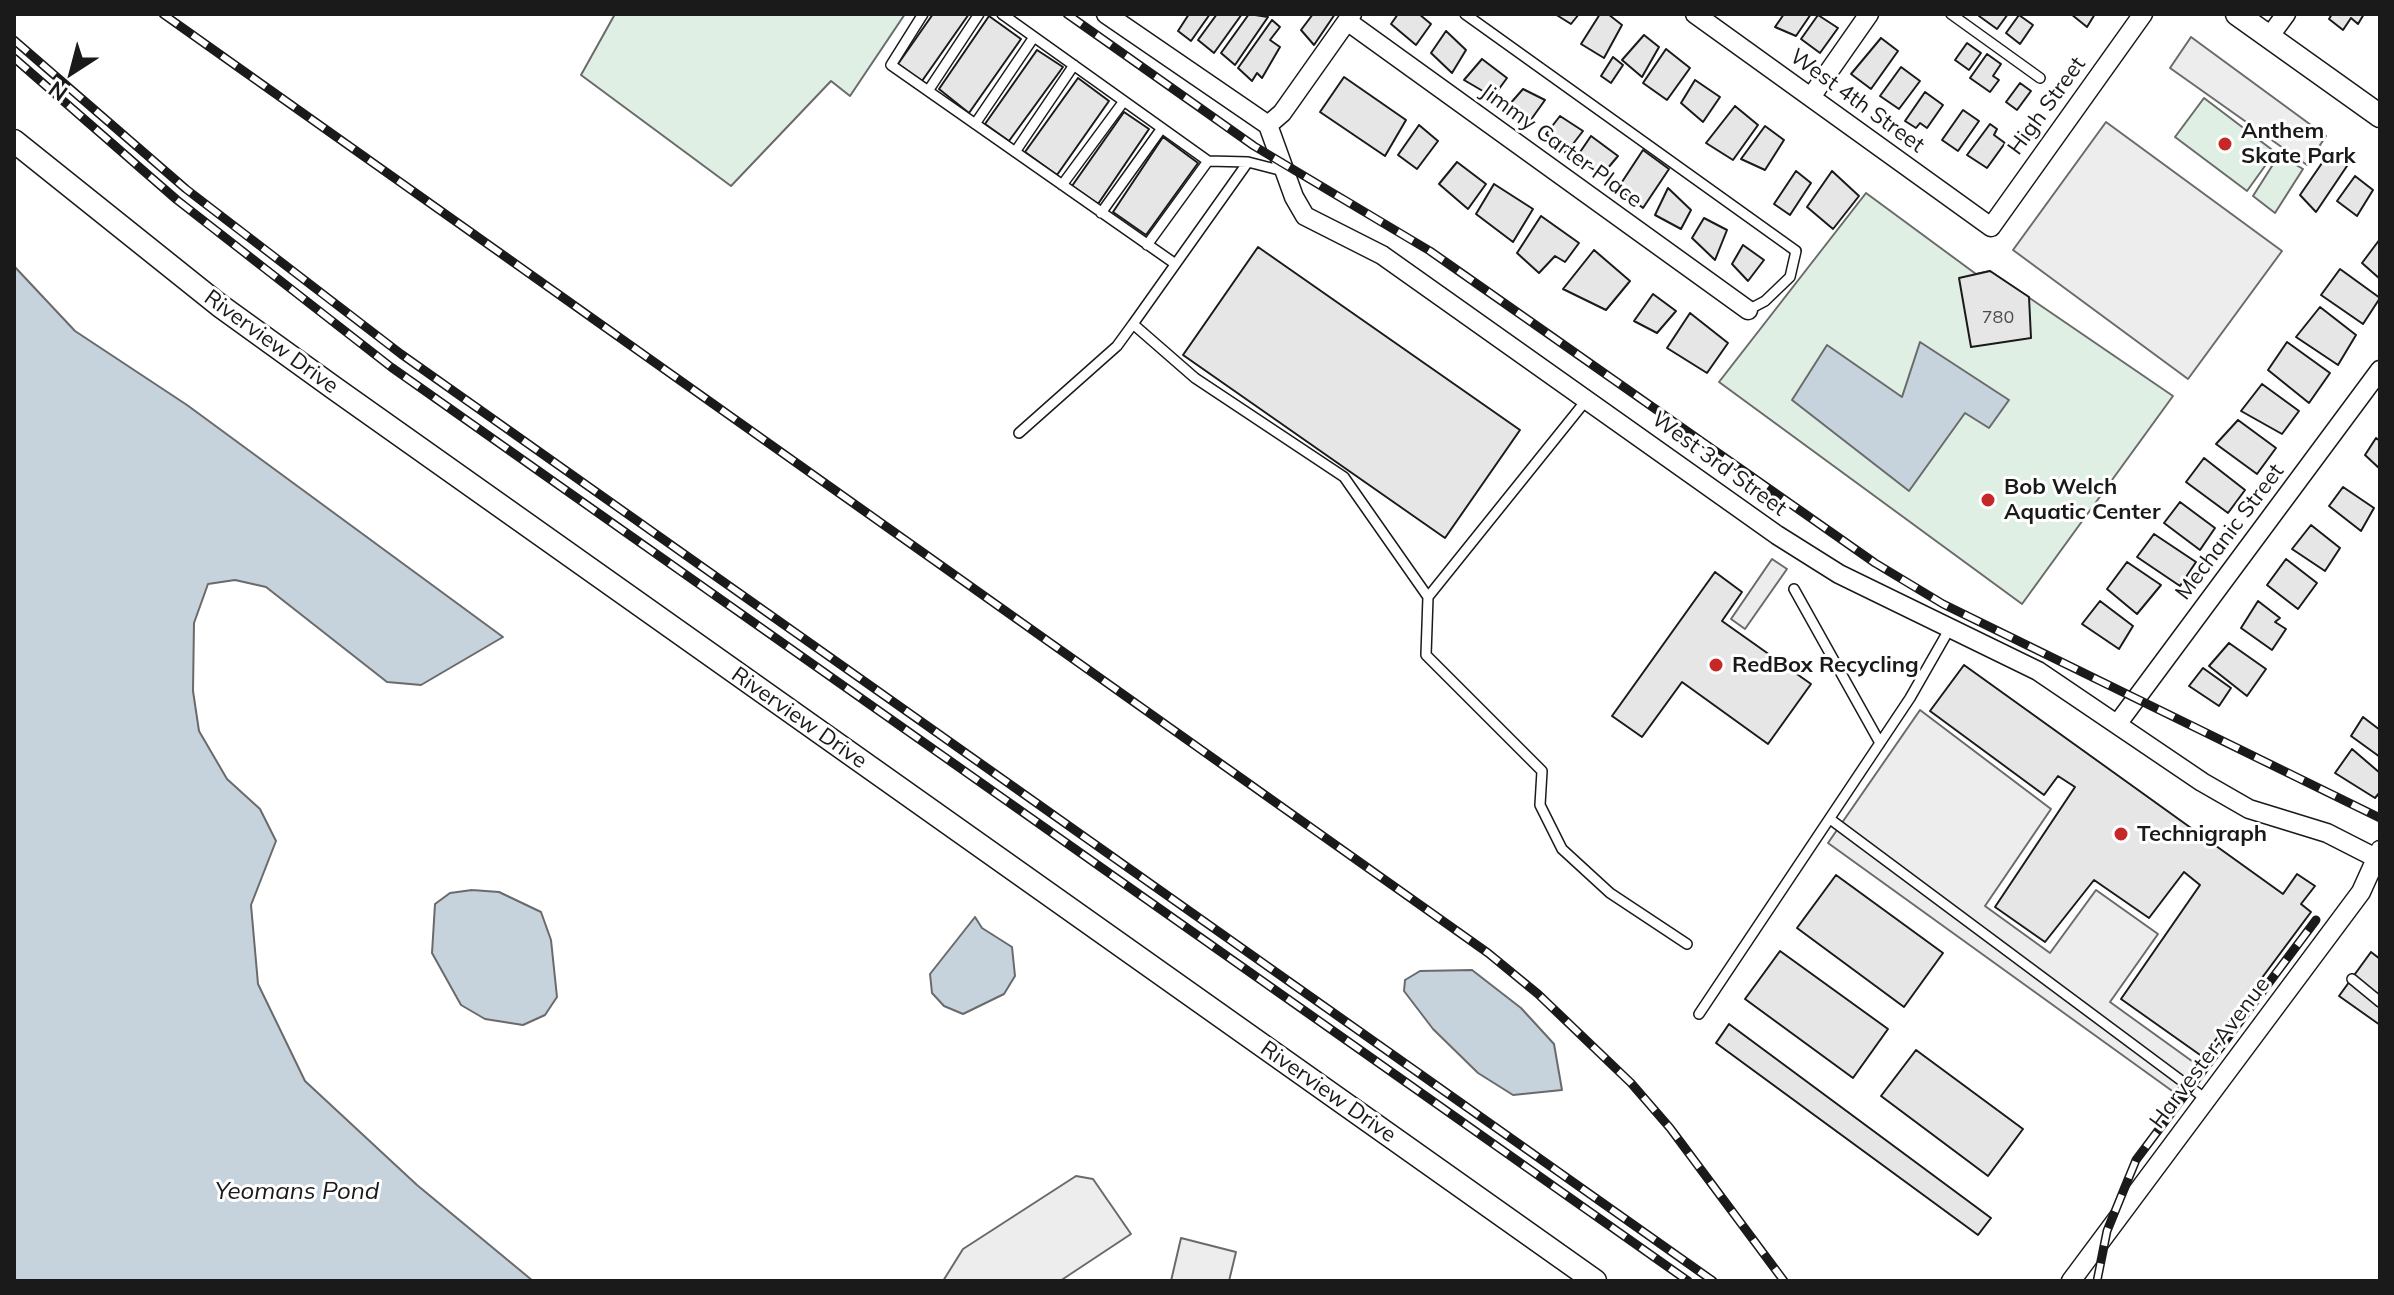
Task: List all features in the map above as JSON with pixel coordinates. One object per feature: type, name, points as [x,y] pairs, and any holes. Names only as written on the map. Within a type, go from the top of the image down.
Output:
[{"type":"street","points":[[1106,14],[1268,125],[1282,113],[1349,18]]},
{"type":"street","name":"West 4th Street","points":[[1695,14],[1991,227]]},
{"type":"street","points":[[1811,97],[1869,14]]},
{"type":"street","name":"High Street","points":[[1991,227],[2143,14]]},
{"type":"street","points":[[2237,14],[2380,116]]},
{"type":"street","points":[[2269,37],[2286,14]]},
{"type":"street","name":"Jimmy Carter Place","points":[[1349,18],[1748,310]]},
{"type":"street","name":"West 3rd Street","points":[[1268,125],[1283,171],[1305,216],[1382,255],[1588,398],[1777,535],[1839,574],[2038,671],[2202,782],[2249,809],[2327,833],[2378,856]]},
{"type":"street","name":"Riverview Drive","points":[[14,141],[219,305],[1595,1281]]},
{"type":"street","name":"Mechanic Street","points":[[2118,723],[2380,370]]},
{"type":"street","name":"Harvester Avenue","points":[[2071,1281],[2361,892],[2378,856]]},
{"type":"lane","points":[[923,14],[891,65],[1174,263]]},
{"type":"lane","points":[[928,91],[979,14]]},
{"type":"lane","points":[[1002,14],[1208,161],[1248,162],[1283,171]]},
{"type":"lane","points":[[1465,14],[1796,251],[1790,277],[1765,301],[1748,310]]},
{"type":"lane","points":[[1951,14],[2040,78]]},
{"type":"lane","points":[[975,124],[1034,37]]},
{"type":"lane","points":[[1015,152],[1074,65]]},
{"type":"lane","points":[[1062,185],[1124,101]]},
{"type":"lane","points":[[1101,213],[1162,128]]},
{"type":"lane","points":[[1147,245],[1208,161]]},
{"type":"lane","points":[[1019,433],[1117,346],[1248,162]]},
{"type":"lane","points":[[1133,324],[1195,378],[1344,477],[1428,597]]},
{"type":"lane","points":[[1588,398],[1428,597],[1426,655],[1542,771],[1540,805],[1562,849],[1610,893],[1687,944]]},
{"type":"lane","points":[[1794,589],[1880,743]]},
{"type":"lane","points":[[1699,1014],[1880,743],[1950,628]]},
{"type":"lane","points":[[1830,819],[2206,1099]]},
{"type":"lane","points":[[2352,979],[2380,1002]]},
{"type":"green space","points":[[615,14],[905,14],[850,96],[831,81],[731,186],[581,75]]},
{"type":"green space","name":"Anthem Skate Park","points":[[2204,98],[2275,152],[2247,191],[2175,137]]},
{"type":"green space","points":[[2279,155],[2303,169],[2275,213],[2253,196]]},
{"type":"green space","name":"Bob Welch Aquatic Center","points":[[1866,193],[1976,274],[1990,271],[2173,396],[2022,604],[1719,382]]},
{"type":"shaded area","points":[[2191,37],[2326,136],[2307,165],[2170,68]]},
{"type":"shaded area","points":[[2106,122],[2282,251],[2188,379],[2013,250]]},
{"type":"shaded area","points":[[1772,559],[1787,569],[1745,629],[1731,619]]},
{"type":"shaded area","points":[[1920,710],[2051,809],[1985,906],[2050,953],[2096,890],[2158,934],[2110,1002],[2196,1064],[2175,1093],[1828,843]]},
{"type":"shaded area","points":[[1076,1176],[1093,1179],[1131,1234],[1060,1281],[943,1281],[963,1249]]},
{"type":"shaded area","points":[[1181,1238],[1236,1252],[1229,1281],[1171,1281]]},
{"type":"water","name":"Yeomans Pond","points":[[14,266],[75,331],[187,405],[503,637],[421,685],[387,682],[266,587],[235,580],[208,584],[194,623],[193,691],[199,731],[227,779],[260,809],[276,841],[251,905],[258,984],[305,1081],[417,1185],[533,1281],[14,1281]]},
{"type":"water","points":[[1920,342],[2009,400],[1989,428],[1965,413],[1909,491],[1792,400],[1827,345],[1902,397]]},
{"type":"water","points":[[472,890],[499,892],[541,912],[551,940],[557,997],[545,1015],[523,1025],[485,1019],[461,1005],[432,953],[435,904],[450,893]]},
{"type":"water","points":[[975,917],[982,928],[1012,947],[1015,976],[1004,994],[963,1014],[944,1006],[932,993],[930,974]]},
{"type":"water","points":[[1472,970],[1521,1008],[1554,1044],[1562,1090],[1513,1095],[1478,1073],[1433,1029],[1404,991],[1405,980],[1420,971]]},
{"type":"building","points":[[933,14],[969,14],[922,81],[898,64]]},
{"type":"building","points":[[1189,14],[1210,14],[1191,41],[1178,31]]},
{"type":"building","points":[[1217,14],[1242,14],[1214,53],[1198,40]]},
{"type":"building","points":[[1249,14],[1268,17],[1235,65],[1221,53]]},
{"type":"building","points":[[1313,14],[1335,14],[1314,45],[1301,30]]},
{"type":"building","points":[[1398,14],[1419,14],[1431,24],[1416,45],[1391,24]]},
{"type":"building","points":[[1555,14],[1579,14],[1571,24]]},
{"type":"building","points":[[1600,14],[1608,14],[1622,25],[1604,58],[1581,44]]},
{"type":"building","points":[[1784,14],[1811,14],[1796,36],[1775,27]]},
{"type":"building","points":[[2008,14],[1997,29],[1979,16]]},
{"type":"building","points":[[2071,14],[2095,14],[2087,27]]},
{"type":"building","points":[[2332,14],[2364,14],[2358,24],[2351,18],[2343,30],[2329,19]]},
{"type":"building","points":[[1818,15],[1838,28],[1820,53],[1801,39]]},
{"type":"building","points":[[2019,15],[2033,25],[2020,44],[2006,33]]},
{"type":"building","points":[[989,16],[1021,39],[969,113],[939,89]]},
{"type":"building","points":[[1272,20],[1280,27],[1270,40],[1280,47],[1262,78],[1257,73],[1252,81],[1238,68]]},
{"type":"building","points":[[1446,31],[1466,50],[1452,73],[1431,53]]},
{"type":"building","points":[[1644,35],[1659,47],[1642,77],[1622,60]]},
{"type":"building","points":[[1881,38],[1898,51],[1871,89],[1851,74]]},
{"type":"building","points":[[1967,43],[1981,53],[1969,70],[1955,60]]},
{"type":"building","points":[[1666,49],[1690,68],[1667,100],[1643,83]]},
{"type":"building","points":[[1037,50],[1063,67],[1009,141],[985,124]]},
{"type":"building","points":[[1987,54],[2001,64],[1993,76],[1999,80],[1990,92],[1970,78]]},
{"type":"building","points":[[1613,57],[1623,65],[1611,83],[1601,76]]},
{"type":"building","points":[[1482,59],[1507,78],[1493,97],[1464,80]]},
{"type":"building","points":[[1901,67],[1920,81],[1899,109],[1880,96]]},
{"type":"building","points":[[1344,77],[1406,120],[1385,156],[1320,112]]},
{"type":"building","points":[[1078,78],[1109,101],[1057,175],[1025,152]]},
{"type":"building","points":[[1695,80],[1720,97],[1703,122],[1681,103]]},
{"type":"building","points":[[2020,83],[2031,91],[2017,110],[2006,102]]},
{"type":"building","points":[[1523,89],[1545,100],[1530,121],[1509,105]]},
{"type":"building","points":[[1925,92],[1943,105],[1927,128],[1920,123],[1916,128],[1905,121]]},
{"type":"building","points":[[1735,106],[1758,125],[1733,160],[1706,143]]},
{"type":"building","points":[[1963,110],[1979,121],[1958,151],[1942,140]]},
{"type":"building","points":[[1124,112],[1149,129],[1098,204],[1072,186]]},
{"type":"building","points":[[1560,116],[1583,131],[1566,153],[1546,134]]},
{"type":"building","points":[[1990,124],[1997,129],[1994,135],[2005,143],[1987,168],[1967,155]]},
{"type":"building","points":[[1419,125],[1438,141],[1417,169],[1398,155]]},
{"type":"building","points":[[1765,126],[1784,140],[1765,170],[1741,159]]},
{"type":"building","points":[[1591,136],[1618,156],[1602,175],[1576,158]]},
{"type":"building","points":[[1163,137],[1198,163],[1146,235],[1113,212]]},
{"type":"building","points":[[1643,150],[1669,169],[1643,208],[1618,188]]},
{"type":"building","points":[[2331,150],[2349,163],[2316,212],[2300,195]]},
{"type":"building","points":[[1457,162],[1486,184],[1468,209],[1439,184]]},
{"type":"building","points":[[1796,171],[1811,183],[1790,215],[1774,204]]},
{"type":"building","points":[[1832,171],[1859,196],[1833,229],[1807,207]]},
{"type":"building","points":[[2355,176],[2373,190],[2357,216],[2337,201]]},
{"type":"building","points":[[1494,184],[1533,209],[1513,242],[1476,214]]},
{"type":"building","points":[[1668,188],[1691,210],[1681,229],[1655,215]]},
{"type":"building","points":[[1541,216],[1579,243],[1565,262],[1555,256],[1539,273],[1517,253]]},
{"type":"building","points":[[1704,218],[1727,230],[1715,260],[1692,238]]},
{"type":"building","points":[[2380,239],[2380,279],[2362,263]]},
{"type":"building","points":[[1743,245],[1764,260],[1748,281],[1732,264]]},
{"type":"building","points":[[1258,247],[1520,430],[1445,538],[1183,355]]},
{"type":"building","points":[[1594,250],[1630,281],[1606,310],[1563,289]]},
{"type":"building","points":[[2340,269],[2380,298],[2363,324],[2321,295]]},
{"type":"building","points":[[1990,271],[2029,297],[2031,338],[1971,347],[1959,278]]},
{"type":"building","points":[[1653,294],[1676,311],[1657,333],[1634,321]]},
{"type":"building","points":[[2320,307],[2356,335],[2338,365],[2296,337]]},
{"type":"building","points":[[1690,313],[1728,343],[1707,373],[1667,348]]},
{"type":"building","points":[[2287,342],[2330,373],[2309,403],[2268,370]]},
{"type":"building","points":[[2262,384],[2299,411],[2282,434],[2241,411]]},
{"type":"building","points":[[2238,420],[2276,448],[2257,474],[2216,444]]},
{"type":"building","points":[[2376,438],[2380,441],[2380,469],[2365,455]]},
{"type":"building","points":[[2204,458],[2245,490],[2228,513],[2186,482]]},
{"type":"building","points":[[2343,487],[2374,508],[2361,531],[2329,506]]},
{"type":"building","points":[[2180,502],[2215,528],[2200,550],[2164,523]]},
{"type":"building","points":[[2311,525],[2340,548],[2325,571],[2292,549]]},
{"type":"building","points":[[2154,534],[2196,562],[2180,586],[2137,557]]},
{"type":"building","points":[[2286,559],[2317,583],[2298,609],[2267,585]]},
{"type":"building","points":[[2127,562],[2161,585],[2137,614],[2107,589]]},
{"type":"building","name":"RedBox Recycling","points":[[1715,572],[1742,592],[1722,621],[1811,684],[1768,744],[1682,682],[1642,737],[1612,716]]},
{"type":"building","points":[[2100,601],[2133,626],[2119,649],[2082,624]]},
{"type":"building","points":[[2258,601],[2280,618],[2275,622],[2286,629],[2272,650],[2241,628]]},
{"type":"building","points":[[2229,643],[2266,669],[2247,696],[2209,666]]},
{"type":"building","name":"Technigraph","points":[[1964,665],[2283,894],[2297,874],[2315,886],[2301,904],[2311,912],[2203,1057],[2121,999],[2200,885],[2184,872],[2149,918],[2094,880],[2045,942],[1995,907],[2075,787],[2058,776],[2044,795],[1930,711]]},
{"type":"building","points":[[2203,668],[2231,688],[2219,706],[2189,686]]},
{"type":"building","points":[[2363,717],[2380,730],[2380,757],[2351,736]]},
{"type":"building","points":[[2352,749],[2380,773],[2380,792],[2375,798],[2335,773]]},
{"type":"building","points":[[1836,875],[1943,953],[1904,1007],[1797,928]]},
{"type":"building","points":[[1780,951],[1888,1029],[1853,1078],[1745,999]]},
{"type":"building","points":[[2371,952],[2380,959],[2380,1025],[2339,996]]},
{"type":"building","points":[[1729,1024],[1991,1218],[1978,1235],[1716,1043]]},
{"type":"building","points":[[1916,1050],[2023,1129],[1988,1176],[1881,1096]]},
{"type":"railway","points":[[163,14],[1488,953],[1538,994],[1631,1083],[1670,1128],[1784,1281]]},
{"type":"railway","points":[[1067,14],[1254,146],[1430,251],[1875,563],[1943,604],[2380,818]]},
{"type":"railway","points":[[14,40],[186,189],[401,354],[1713,1281]]},
{"type":"railway","points":[[14,58],[177,200],[391,367],[1688,1281]]},
{"type":"railway","points":[[2097,1281],[2107,1231],[2136,1160],[2316,920]]},
{"type":"place","name":"Anthem Skate Park","points":[[2225,144]]},
{"type":"place","name":"Bob Welch Aquatic Center","points":[[1988,500]]},
{"type":"place","name":"RedBox Recycling","points":[[1716,665]]},
{"type":"place","name":"Technigraph","points":[[2121,834]]}]
